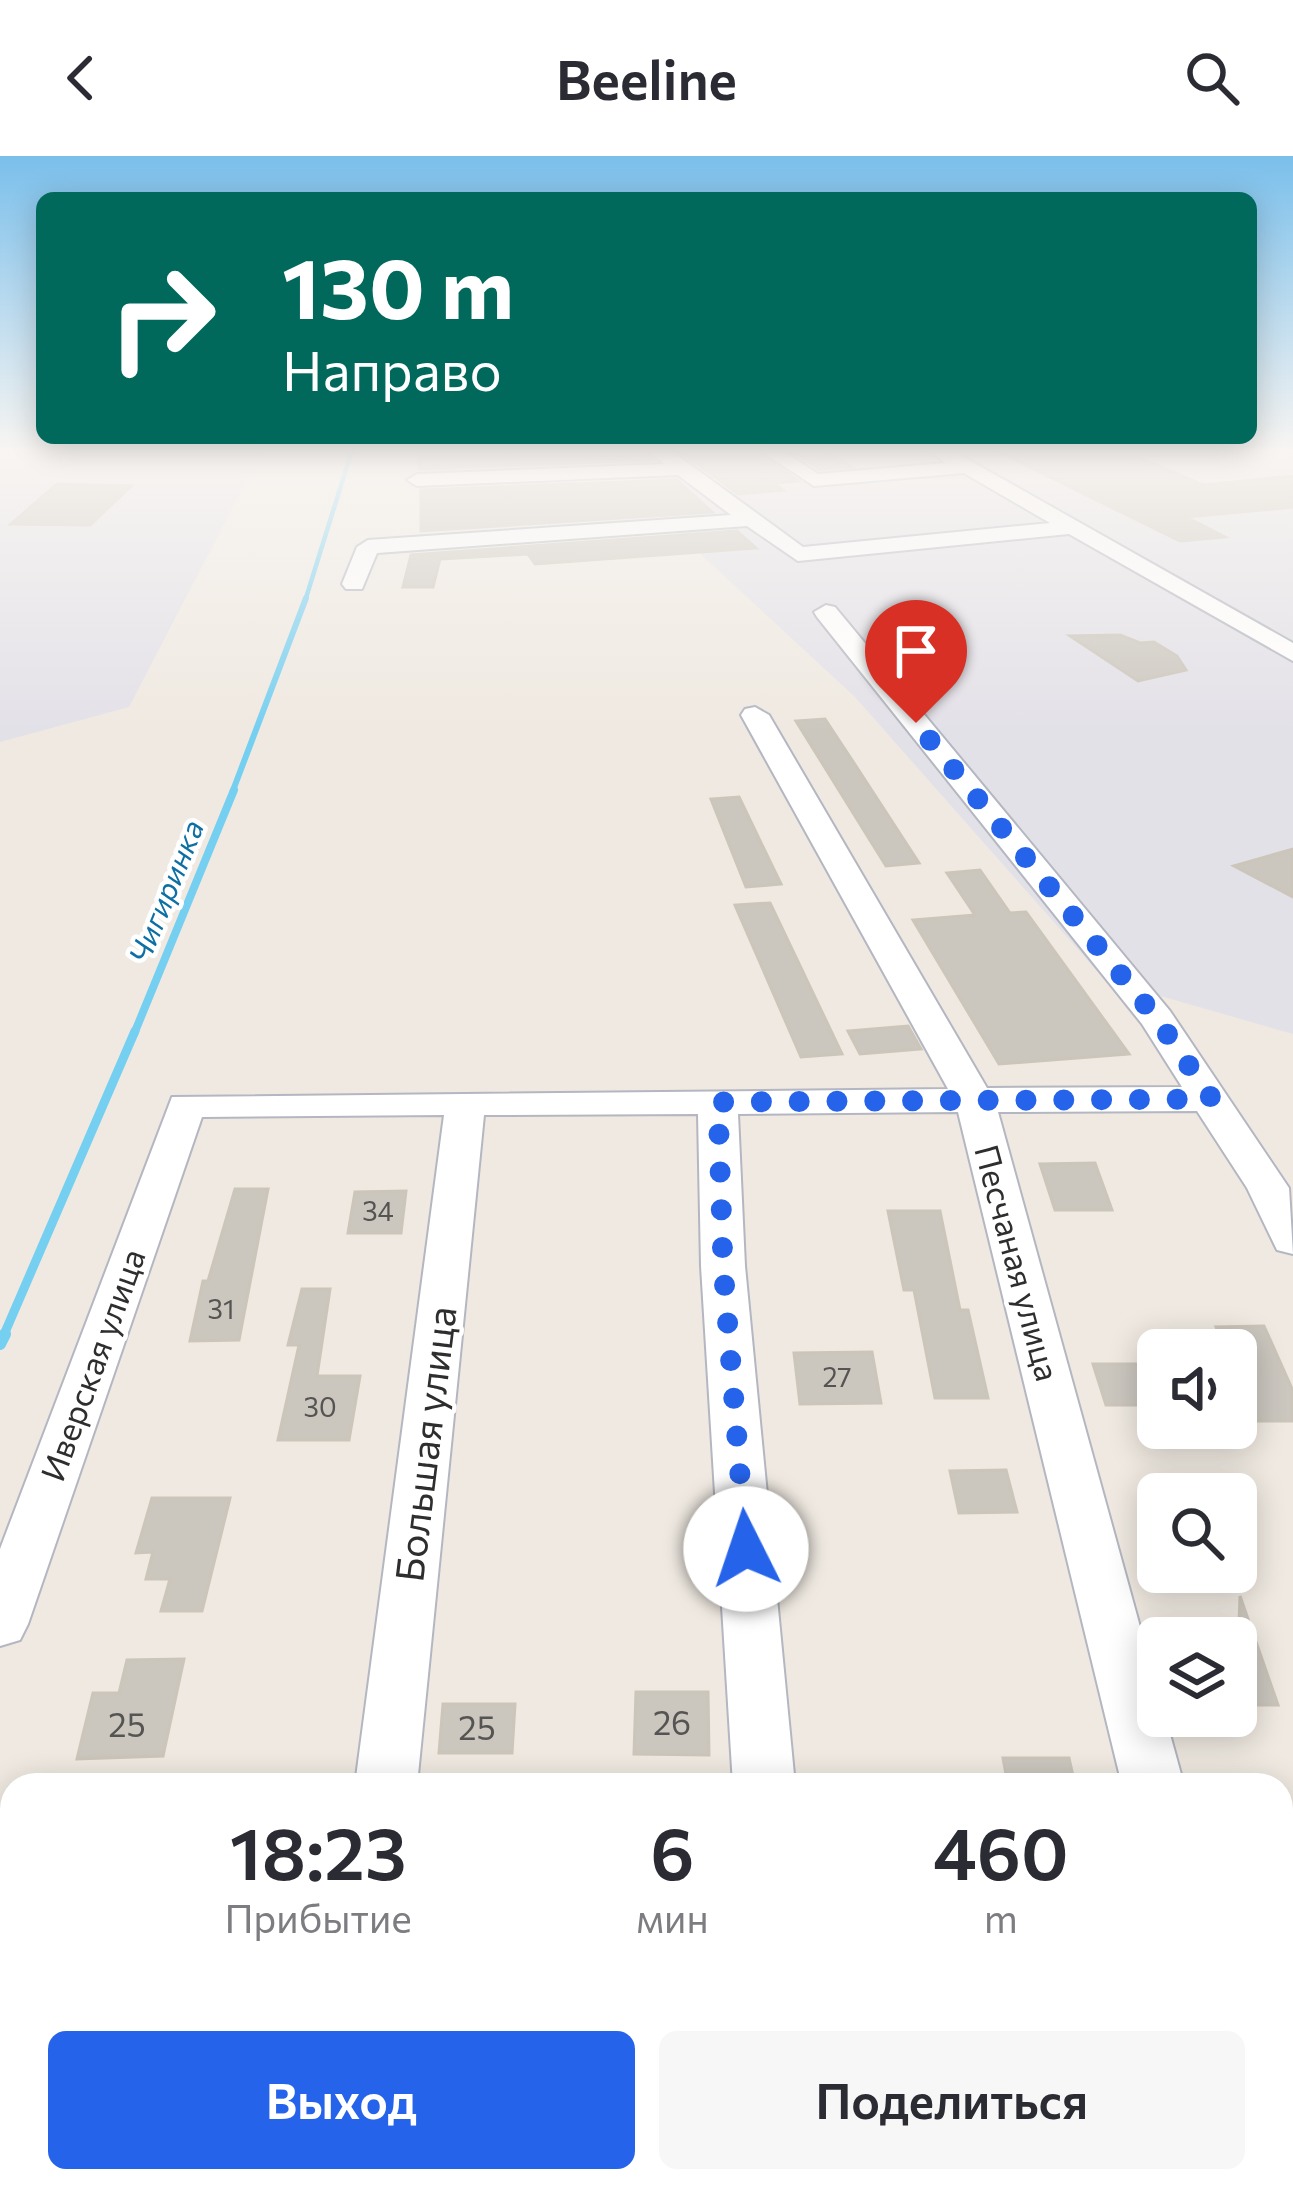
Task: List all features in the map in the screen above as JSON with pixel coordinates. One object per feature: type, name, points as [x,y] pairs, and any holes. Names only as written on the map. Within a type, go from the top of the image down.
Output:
[{"type":"street","points":[[354,584],[368,547],[438,542]]},
{"type":"street","points":[[780,542],[798,554],[920,542]]},
{"type":"street","points":[[1099,542],[1293,653]]},
{"type":"street","points":[[826,612],[1157,1019],[1268,1188],[1293,1240]]},
{"type":"street","name":"Песчаная улица","points":[[755,715],[976,1101],[1150,1773]]},
{"type":"street","points":[[465,1104],[1212,1099]]},
{"type":"street","points":[[718,1102],[723,1266],[763,1773]]},
{"type":"street","name":"Иверская улица","points":[[0,1624],[186,1106],[465,1104]]},
{"type":"street","name":"Большая улица","points":[[387,1773],[465,1104]]},
{"type":"shaded area","points":[[0,542],[215,542],[129,707],[0,742]]},
{"type":"shaded area","points":[[688,542],[1293,542],[1293,1034],[1105,980],[855,697]]},
{"type":"building","points":[[587,542],[749,542],[756,548],[535,564],[528,554],[440,559],[433,587],[403,587],[411,555]]},
{"type":"building","points":[[1120,635],[1140,643],[1154,642],[1177,656],[1186,670],[1138,681],[1070,636]]},
{"type":"building","points":[[825,719],[919,863],[886,866],[796,721]]},
{"type":"building","points":[[739,797],[781,884],[746,887],[711,799]]},
{"type":"building","points":[[1293,849],[1293,897],[1234,866]]},
{"type":"building","points":[[980,870],[1010,913],[1026,912],[1129,1054],[999,1064],[913,920],[975,915],[947,873]]},
{"type":"building","points":[[770,903],[842,1054],[801,1057],[735,905]]},
{"type":"building","points":[[908,1026],[921,1049],[860,1054],[848,1031]]},
{"type":"building","points":[[1095,1163],[1112,1210],[1055,1210],[1040,1164]]},
{"type":"building","points":[[235,1189],[268,1189],[239,1340],[190,1341],[203,1281],[208,1281]]},
{"type":"building","points":[[406,1191],[401,1233],[348,1233],[355,1192]]},
{"type":"building","points":[[888,1211],[940,1211],[960,1310],[968,1310],[988,1398],[935,1398],[914,1290],[904,1290]]},
{"type":"building","points":[[302,1289],[330,1289],[317,1376],[360,1376],[349,1440],[278,1440],[299,1345],[288,1345]]},
{"type":"building","points":[[1264,1326],[1293,1391],[1293,1421],[1257,1421],[1257,1329],[1216,1327]]},
{"type":"building","points":[[872,1352],[881,1403],[800,1404],[794,1353]]},
{"type":"building","points":[[1093,1364],[1137,1364],[1137,1405],[1106,1405]]},
{"type":"building","points":[[1006,1470],[1017,1512],[959,1513],[950,1471]]},
{"type":"building","points":[[152,1498],[230,1498],[202,1611],[161,1611],[170,1579],[146,1579],[153,1552],[136,1553]]},
{"type":"building","points":[[1257,1645],[1278,1705],[1257,1705]]},
{"type":"building","points":[[184,1659],[163,1756],[77,1759],[93,1693],[119,1693],[127,1660]]},
{"type":"building","points":[[636,1692],[708,1692],[709,1755],[634,1754]]},
{"type":"building","points":[[443,1704],[515,1704],[512,1753],[439,1753]]},
{"type":"building","points":[[1003,1758],[1069,1758],[1072,1773],[1006,1773]]},
{"type":"waterway","name":"Чигиринка","points":[[306,599],[323,542]]},
{"type":"waterway","name":"Чигиринка","points":[[232,793],[306,599]]},
{"type":"waterway","name":"Чигиринка","points":[[134,1034],[234,790]]},
{"type":"waterway","name":"Чигиринка","points":[[3,1337],[135,1031]]},
{"type":"waterway","name":"Чигиринка","points":[[0,1344],[5,1334]]},
{"type":"route","points":[[746,1549],[723,1266],[718,1102],[1212,1099],[1157,1019],[916,723]]}]
